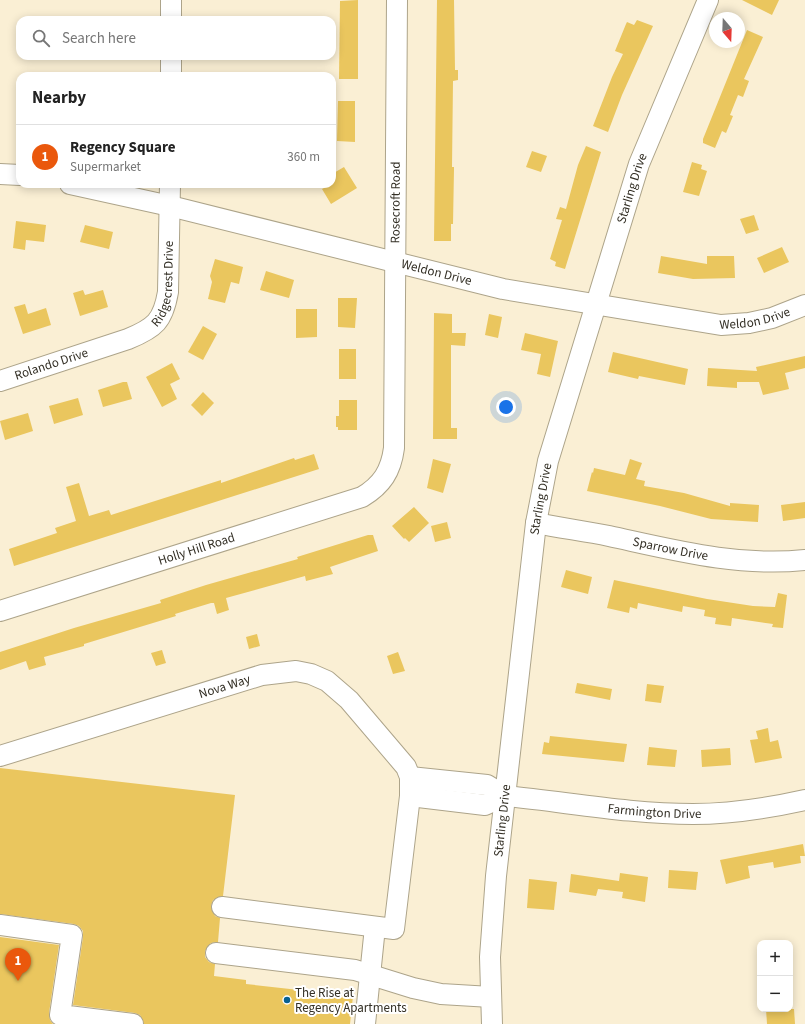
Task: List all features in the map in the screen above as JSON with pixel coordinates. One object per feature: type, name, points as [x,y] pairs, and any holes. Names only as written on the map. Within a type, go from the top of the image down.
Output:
[{"type":"street","points":[[171,0],[171,16]]},
{"type":"street","name":"Rosecroft Road","points":[[387,476],[393,461],[394,448],[397,0]]},
{"type":"street","name":"Starling Drive","points":[[492,1024],[492,915],[536,523],[552,446],[639,164],[708,0]]},
{"type":"street","points":[[171,60],[171,72]]},
{"type":"street","points":[[0,174],[16,175]]},
{"type":"street","name":"Weldon Drive","points":[[88,188],[170,206],[503,289],[596,303],[721,325],[749,323],[772,318],[805,305]]},
{"type":"street","name":"Ridgecrest Drive","points":[[102,347],[146,332],[161,318],[165,309],[168,292],[170,188]]},
{"type":"street","name":"Rolando Drive","points":[[0,381],[102,347]]},
{"type":"street","name":"Holly Hill Road","points":[[0,611],[362,496],[374,490],[387,476]]},
{"type":"street","name":"Sparrow Drive","points":[[536,523],[590,532],[686,553],[739,561],[805,560]]},
{"type":"street","name":"Nova Way","points":[[0,756],[248,678],[296,671],[319,677],[342,693],[406,767],[410,787]]},
{"type":"street","points":[[222,907],[394,929],[410,787],[485,805],[505,796]]},
{"type":"street","name":"Farmington Drive","points":[[505,796],[650,812],[694,814],[740,811],[805,800]]},
{"type":"street","points":[[0,924],[72,935],[60,1015],[133,1024]]},
{"type":"street","points":[[365,1024],[375,927]]},
{"type":"street","points":[[216,953],[355,970],[413,988],[441,994],[491,997]]},
{"type":"building","points":[[358,0],[358,79],[339,79],[340,1]]},
{"type":"building","points":[[437,0],[454,0],[455,70],[458,70],[458,80],[453,81],[452,167],[454,167],[454,169],[453,224],[451,224],[451,241],[434,241]]},
{"type":"building","points":[[742,0],[779,0],[772,15]]},
{"type":"building","points":[[637,20],[653,26],[622,95],[608,132],[593,126],[612,77],[623,54],[615,51],[626,24],[627,22],[634,25]]},
{"type":"building","points":[[747,30],[763,37],[744,79],[749,81],[743,97],[738,95],[730,115],[733,116],[726,133],[722,131],[715,148],[703,143],[703,139],[740,48],[745,48],[745,35]]},
{"type":"building","points":[[338,101],[355,101],[355,142],[337,141]]},
{"type":"building","points":[[586,146],[601,152],[565,269],[555,266],[556,262],[550,259],[562,220],[556,219],[560,207],[566,209],[578,165]]},
{"type":"building","points":[[532,151],[547,156],[541,172],[526,167]]},
{"type":"building","points":[[692,162],[702,165],[701,169],[707,171],[699,196],[683,192]]},
{"type":"building","points":[[344,167],[357,188],[331,204],[322,189],[336,188],[336,172]]},
{"type":"building","points":[[754,215],[759,230],[746,234],[740,219]]},
{"type":"building","points":[[16,221],[46,225],[44,242],[26,240],[25,250],[13,248]]},
{"type":"building","points":[[85,225],[113,232],[109,249],[80,242]]},
{"type":"building","points":[[782,247],[789,262],[764,273],[757,258]]},
{"type":"building","points":[[661,256],[707,264],[707,256],[734,256],[735,278],[693,279],[658,273]]},
{"type":"building","points":[[215,259],[243,267],[239,284],[231,282],[225,303],[208,299],[212,282],[210,276]]},
{"type":"building","points":[[266,271],[294,280],[289,298],[260,290]]},
{"type":"building","points":[[83,290],[85,295],[103,290],[108,307],[80,316],[73,293]]},
{"type":"building","points":[[338,298],[357,298],[355,328],[338,327]]},
{"type":"building","points":[[25,304],[28,314],[46,308],[51,325],[23,334],[14,307]]},
{"type":"building","points":[[296,309],[317,309],[317,337],[296,338]]},
{"type":"building","points":[[434,313],[452,314],[452,333],[466,333],[465,346],[451,345],[451,428],[457,428],[457,439],[433,439]]},
{"type":"building","points":[[489,314],[502,317],[498,338],[485,335]]},
{"type":"building","points":[[203,326],[217,334],[203,360],[188,352]]},
{"type":"building","points":[[525,333],[558,341],[550,377],[537,374],[541,354],[521,350]]},
{"type":"building","points":[[339,349],[356,349],[356,379],[339,379]]},
{"type":"building","points":[[613,352],[688,369],[685,385],[639,376],[638,379],[608,372]]},
{"type":"building","points":[[805,356],[805,368],[785,373],[789,389],[763,395],[759,382],[737,382],[737,388],[707,386],[708,368],[757,371],[756,367]]},
{"type":"building","points":[[172,363],[180,379],[170,384],[177,399],[162,407],[146,377]]},
{"type":"building","points":[[127,382],[132,399],[103,407],[98,390]]},
{"type":"building","points":[[203,392],[214,403],[202,416],[191,405]]},
{"type":"building","points":[[78,398],[83,415],[54,424],[49,406]]},
{"type":"building","points":[[339,400],[357,400],[357,430],[338,430],[338,427],[336,427],[336,416],[339,416]]},
{"type":"building","points":[[28,413],[33,431],[5,440],[0,421]]},
{"type":"building","points":[[314,454],[319,469],[14,566],[9,549],[57,533],[55,528],[76,521],[66,487],[79,483],[89,516],[109,510],[111,515],[221,480],[221,483],[294,458],[295,460]]},
{"type":"building","points":[[433,459],[451,464],[443,493],[427,488]]},
{"type":"building","points":[[630,459],[642,463],[636,479],[645,481],[644,486],[684,493],[730,506],[730,503],[759,505],[758,522],[711,519],[660,506],[587,491],[594,468],[625,475]]},
{"type":"building","points":[[805,502],[805,518],[783,521],[781,505]]},
{"type":"building","points":[[414,507],[429,523],[409,542],[405,538],[404,539],[392,526]]},
{"type":"building","points":[[447,522],[451,538],[435,542],[431,526]]},
{"type":"building","points":[[368,535],[373,535],[378,551],[330,567],[333,574],[306,581],[305,576],[226,598],[229,610],[217,614],[214,603],[211,603],[175,614],[176,616],[84,644],[84,646],[44,657],[46,665],[29,670],[26,661],[0,670],[0,652],[74,628],[161,603],[160,600],[206,585],[298,559],[297,557]]},
{"type":"building","points":[[566,570],[592,577],[588,594],[561,587]]},
{"type":"building","points":[[614,580],[707,599],[753,606],[775,607],[778,593],[787,595],[783,628],[772,627],[773,624],[732,618],[731,626],[715,624],[716,618],[704,616],[705,610],[683,606],[682,612],[638,603],[637,609],[630,607],[629,613],[607,608]]},
{"type":"building","points":[[257,634],[260,646],[249,649],[246,637]]},
{"type":"building","points":[[162,650],[166,663],[156,666],[151,653]]},
{"type":"building","points":[[398,652],[405,671],[393,674],[387,656]]},
{"type":"building","points":[[577,683],[612,689],[610,700],[575,693]]},
{"type":"building","points":[[647,684],[664,686],[661,703],[645,701]]},
{"type":"building","points":[[768,728],[770,742],[778,740],[782,758],[755,763],[750,740],[758,739],[756,731]]},
{"type":"building","points":[[550,736],[627,744],[624,762],[542,754],[544,742],[549,743]]},
{"type":"building","points":[[649,747],[677,750],[675,767],[647,765]]},
{"type":"building","points":[[730,748],[731,765],[702,767],[701,750]]},
{"type":"building","points":[[0,768],[235,795],[223,896],[213,900],[211,906],[215,916],[220,918],[218,942],[211,943],[205,951],[205,957],[209,962],[215,964],[214,976],[246,980],[246,984],[353,996],[350,1024],[144,1024],[140,1015],[135,1013],[73,1005],[83,937],[83,931],[79,926],[74,924],[0,914]]},
{"type":"building","points":[[803,844],[805,856],[800,856],[801,863],[774,868],[773,862],[748,866],[750,878],[726,884],[720,860]]},
{"type":"building","points":[[669,870],[698,872],[696,890],[668,888]]},
{"type":"building","points":[[620,873],[648,877],[645,902],[622,898],[623,892],[598,889],[596,896],[569,892],[571,874],[619,881]]},
{"type":"building","points":[[529,879],[557,882],[554,910],[527,908]]},
{"type":"building","points":[[0,937],[59,945],[49,1013],[50,1020],[53,1024],[0,1024]]},
{"type":"building","points":[[794,1009],[795,1024],[767,1024],[766,1012],[793,1012]]},
{"type":"place","name":"Regency Square","points":[[18,981]]},
{"type":"place","name":"The Rise at Regency Apartments","points":[[287,1000]]}]
